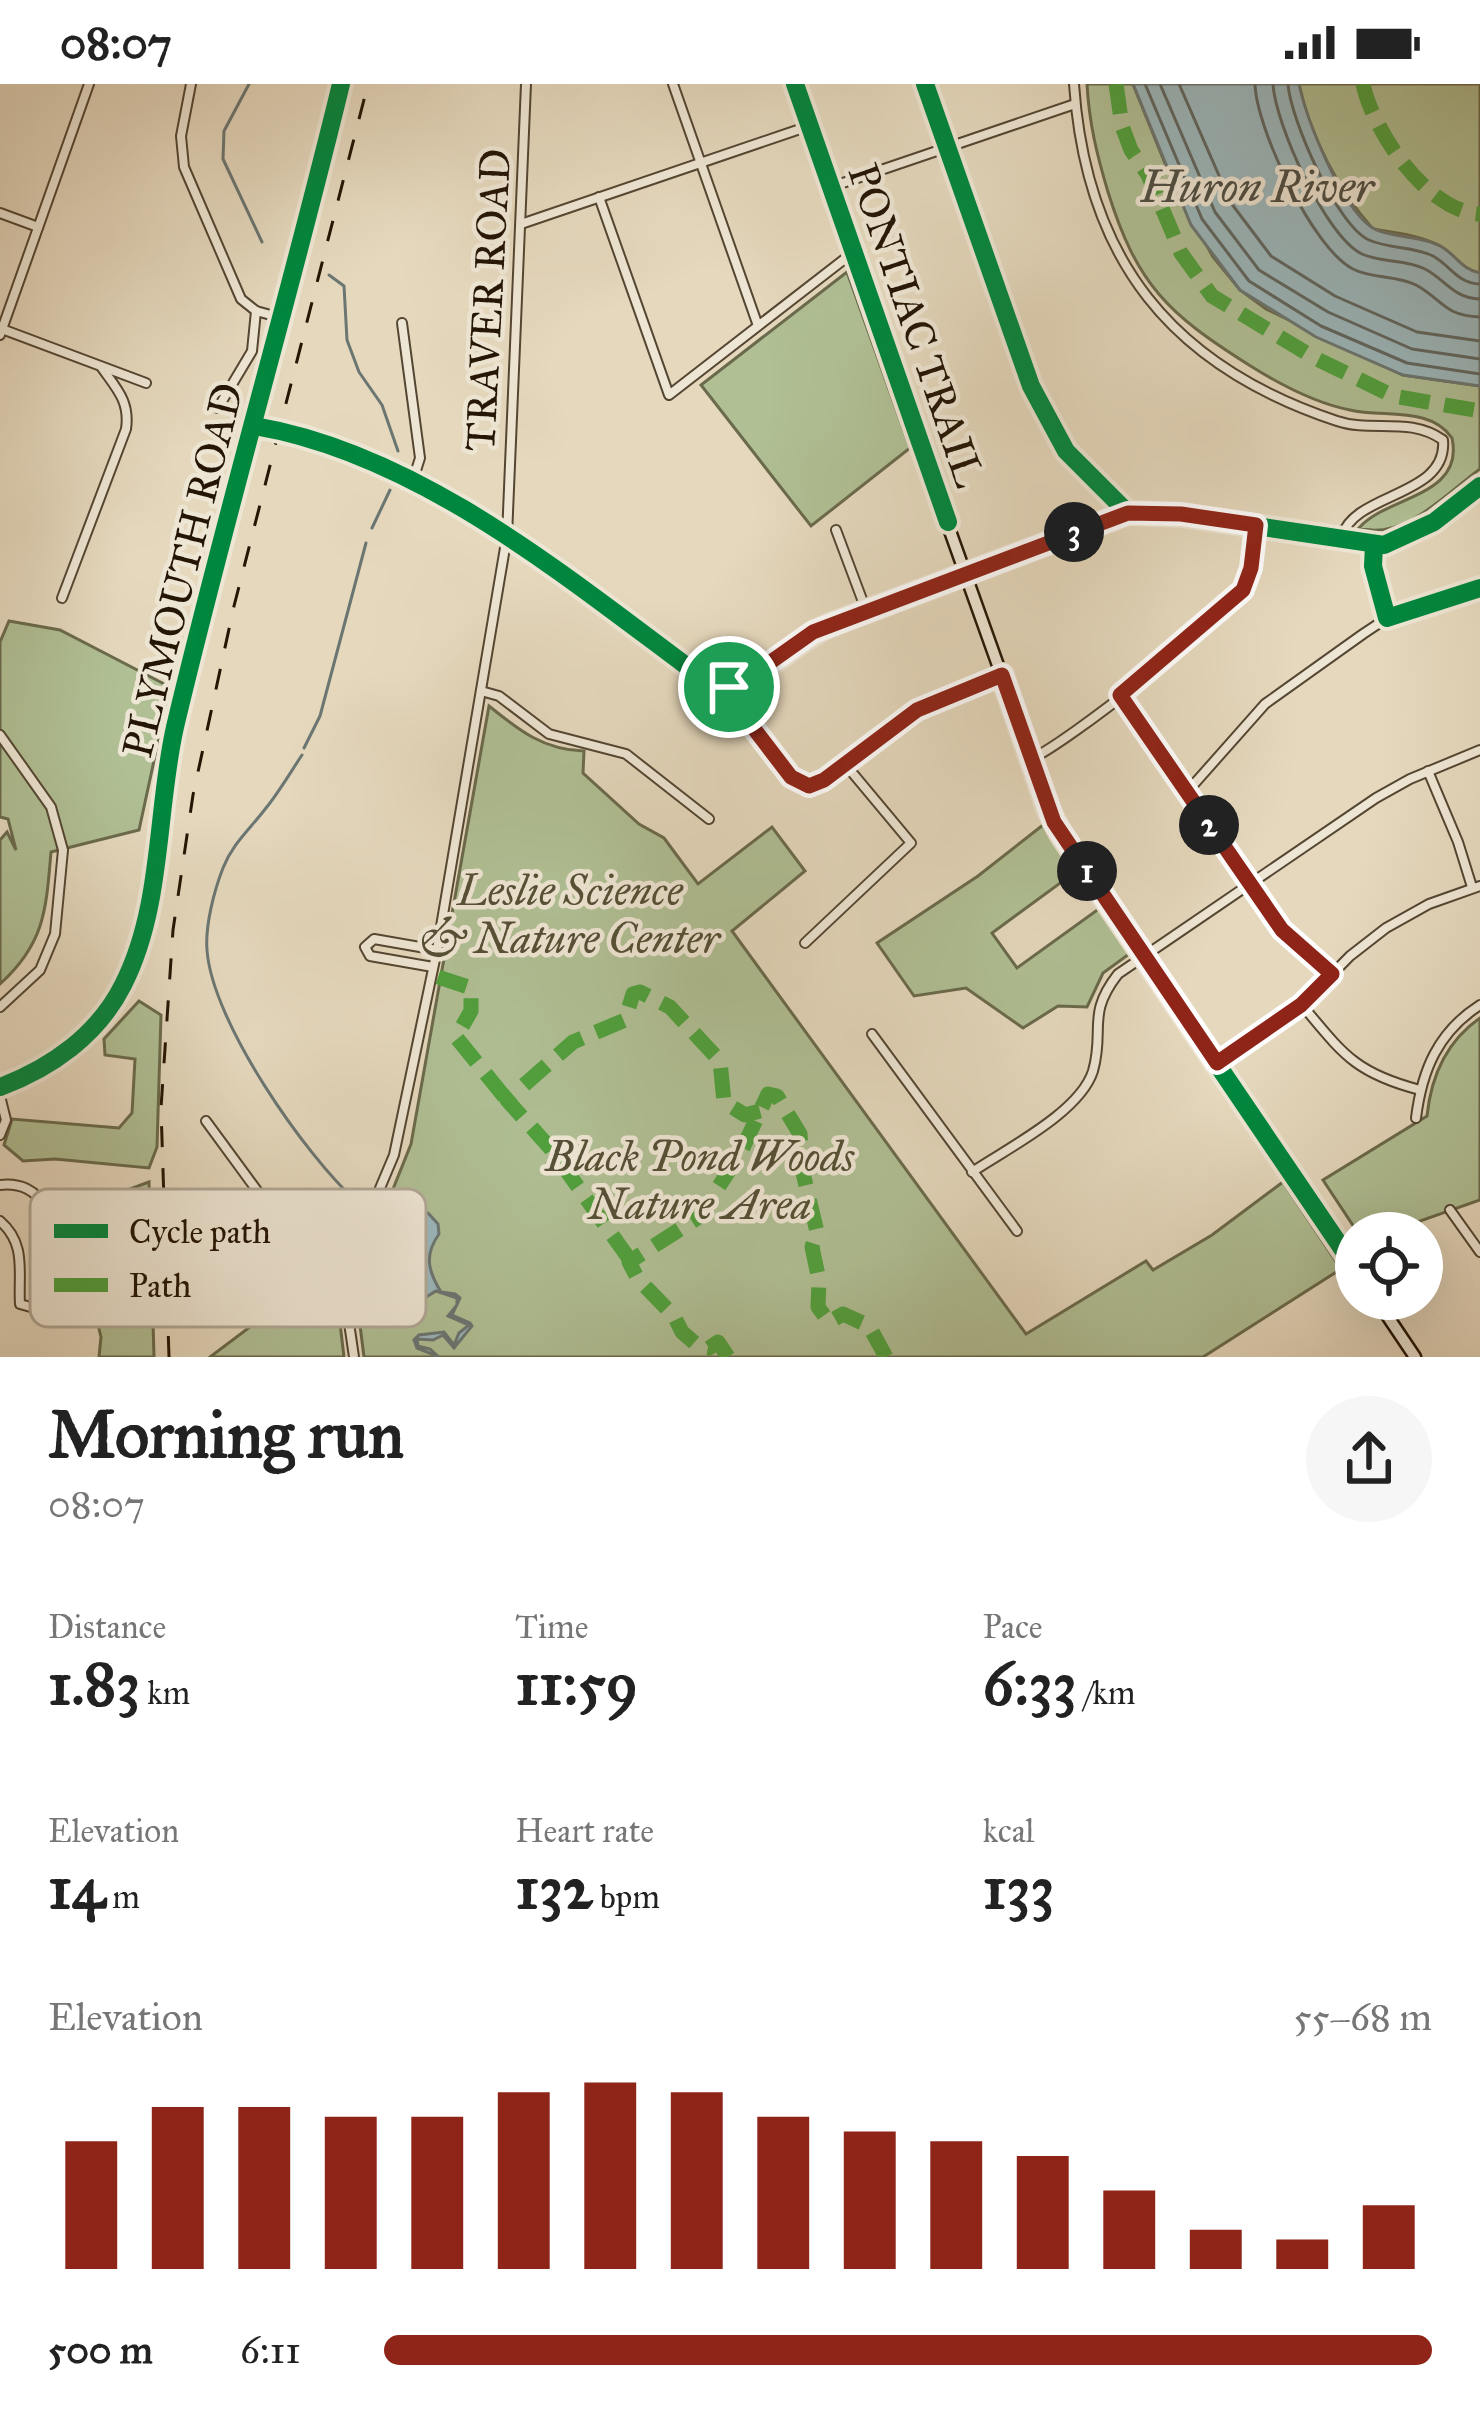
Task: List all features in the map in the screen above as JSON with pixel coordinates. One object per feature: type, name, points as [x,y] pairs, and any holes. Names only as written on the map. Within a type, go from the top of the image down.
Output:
[{"type":"main road","name":"PLYMOUTH ROAD","points":[[0,1092],[76,1043],[112,1003],[134,963],[147,912],[171,746],[341,84]]},
{"type":"main road","name":"PONTIAC TRAIL","points":[[795,84],[1054,822],[1335,1238]]},
{"type":"main road","points":[[255,426],[333,444],[412,483],[507,536],[704,679],[729,687],[813,632],[1128,513],[1181,514],[1342,536],[1374,545],[1417,532],[1480,485]]},
{"type":"main road","points":[[1390,1320],[1414,1357]]},
{"type":"street","points":[[89,84],[1,332],[146,383]]},
{"type":"street","points":[[191,84],[181,136],[184,167],[241,298],[256,310],[282,318]]},
{"type":"street","name":"TRAVER ROAD","points":[[380,1189],[394,1155],[437,950],[507,536],[526,84]]},
{"type":"street","points":[[673,84],[758,323]]},
{"type":"street","points":[[925,84],[1031,386],[1066,451],[1128,513]]},
{"type":"street","points":[[1074,84],[1090,176],[1112,241],[1134,281],[1171,328],[1210,359],[1320,416],[1345,424],[1411,425],[1443,440],[1439,461],[1423,479],[1357,514],[1342,536]]},
{"type":"street","points":[[830,187],[1076,104]]},
{"type":"street","points":[[520,224],[809,126]]},
{"type":"street","points":[[599,197],[669,395],[851,254]]},
{"type":"street","points":[[0,213],[38,227]]},
{"type":"street","points":[[218,408],[252,351],[256,310]]},
{"type":"street","points":[[401,323],[420,458],[412,483]]},
{"type":"street","points":[[62,598],[126,429],[124,398],[101,368]]},
{"type":"street","points":[[1031,759],[1120,695],[1243,590],[1256,525]]},
{"type":"street","points":[[836,530],[866,610]]},
{"type":"street","points":[[1374,545],[1373,566],[1388,618]]},
{"type":"street","points":[[1186,792],[1264,704],[1388,618],[1480,588]]},
{"type":"street","points":[[729,687],[732,700],[797,783],[814,785],[917,710],[1002,675]]},
{"type":"street","points":[[481,691],[499,696],[549,734],[626,754],[710,819]]},
{"type":"street","points":[[1120,695],[1282,930],[1332,974]]},
{"type":"street","points":[[0,735],[51,807],[63,850],[55,934],[40,970],[0,1007]]},
{"type":"street","points":[[973,1172],[1055,1116],[1084,1090],[1094,1066],[1100,1000],[1118,974],[1376,798],[1480,750]]},
{"type":"street","points":[[845,764],[911,844]]},
{"type":"street","points":[[1217,1063],[1301,1005],[1400,920],[1476,887],[1428,771]]},
{"type":"street","points":[[805,943],[911,844],[926,843]]},
{"type":"street","points":[[433,967],[370,956],[365,947],[374,939],[437,950]]},
{"type":"street","points":[[1301,1005],[1363,1070],[1420,1090]]},
{"type":"street","points":[[1416,1118],[1420,1090],[1438,1046],[1458,1020],[1480,1005]]},
{"type":"street","points":[[872,1034],[1017,1231]]},
{"type":"street","points":[[0,1092],[6,1120],[1,1130]]},
{"type":"street","points":[[206,1121],[256,1189]]},
{"type":"street","points":[[0,1185],[19,1185],[30,1191]]},
{"type":"street","points":[[1450,1210],[1480,1252]]},
{"type":"street","points":[[0,1221],[16,1239],[20,1304],[30,1307]]},
{"type":"street","points":[[350,1327],[354,1357]]},
{"type":"green space","points":[[1087,84],[1133,84],[1175,188],[1213,257],[1240,290],[1266,309],[1403,375],[1480,386],[1480,469],[1408,522],[1376,530],[1359,528],[1435,484],[1453,457],[1452,438],[1432,421],[1419,417],[1350,410],[1298,392],[1221,347],[1176,312],[1144,274],[1119,224],[1097,152]]},
{"type":"green space","points":[[1299,84],[1480,84],[1480,273],[1432,242],[1373,229],[1327,161]]},
{"type":"green space","points":[[847,272],[910,448],[811,526],[701,385]]},
{"type":"green space","points":[[9,621],[60,630],[170,687],[139,830],[51,852],[35,940],[0,984],[0,840],[7,832],[16,850],[8,819],[0,817],[0,642]]},
{"type":"green space","points":[[489,706],[545,743],[584,751],[583,773],[639,824],[664,838],[698,884],[772,827],[805,871],[732,931],[1026,1334],[1146,1261],[1153,1270],[1212,1235],[1283,1182],[1335,1260],[1335,1273],[1203,1357],[364,1357],[360,1327],[426,1327],[426,1189],[393,1189],[411,1144]]},
{"type":"green space","points":[[1043,825],[1074,873],[992,933],[1017,968],[1100,908],[1132,952],[1103,973],[1087,1007],[1058,1006],[1023,1028],[966,988],[914,996],[877,943],[978,876]]},
{"type":"green space","points":[[139,1001],[161,1015],[157,1147],[149,1168],[55,1159],[23,1161],[4,1145],[12,1119],[119,1128],[132,1113],[135,1059],[105,1055],[104,1039]]},
{"type":"green space","points":[[1480,1018],[1480,1200],[1443,1213],[1344,1212],[1323,1180],[1427,1116],[1443,1061]]},
{"type":"green space","points":[[99,1327],[153,1327],[154,1357],[99,1357]]},
{"type":"green space","points":[[250,1327],[340,1327],[344,1357],[210,1357]]},
{"type":"water","name":"Huron River","points":[[1133,84],[1299,84],[1326,160],[1359,215],[1377,230],[1442,247],[1480,273],[1480,386],[1403,375],[1316,337],[1240,290],[1191,225]]},
{"type":"water","points":[[426,1213],[438,1224],[439,1234],[431,1249],[431,1270],[441,1292],[460,1298],[457,1304],[457,1298],[436,1291],[426,1297]]},
{"type":"water","points":[[456,1306],[452,1315],[472,1326],[454,1348],[443,1335],[417,1339],[418,1346],[439,1357],[417,1348],[414,1340],[419,1335],[444,1332],[454,1345],[469,1325],[448,1316]]},
{"type":"waterway","points":[[249,84],[224,131],[223,159],[262,242]]},
{"type":"waterway","points":[[329,275],[344,286],[347,340],[359,372],[382,405],[398,451]]},
{"type":"waterway","points":[[372,528],[390,490]]},
{"type":"waterway","points":[[304,748],[320,716],[366,543]]},
{"type":"waterway","points":[[302,755],[227,859],[211,909],[207,950],[213,980],[243,1049],[288,1121],[344,1189]]},
{"type":"railway","points":[[164,1189],[161,1108],[173,930],[193,795],[234,606],[368,84]]},
{"type":"railway","points":[[168,1327],[169,1357]]},
{"type":"marked path","points":[[1116,84],[1131,150],[1148,175],[1181,253],[1212,296],[1313,357],[1393,396],[1480,411]]},
{"type":"marked path","points":[[1363,84],[1391,146],[1423,185],[1460,210],[1480,214]]},
{"type":"marked path","points":[[438,977],[471,988],[471,1011],[456,1037],[507,1100]]},
{"type":"marked path","points":[[630,1260],[551,1149],[507,1100],[573,1042],[625,1020],[633,994],[640,992],[670,1007],[720,1061],[724,1102],[745,1115],[760,1111]]},
{"type":"marked path","points":[[728,1357],[718,1342],[709,1348],[698,1346],[682,1332],[629,1262],[699,1217],[740,1154],[768,1094],[777,1096],[800,1134],[803,1173],[817,1232],[812,1247],[819,1280],[818,1307],[829,1322],[843,1314],[869,1326],[886,1357]]},
{"type":"cycle path","points":[[0,1087],[55,1060],[87,1034],[113,1003],[136,955],[152,891],[175,727],[341,84]]},
{"type":"cycle path","points":[[795,84],[948,522]]},
{"type":"cycle path","points":[[925,84],[1031,386],[1066,451],[1128,513]]},
{"type":"cycle path","points":[[255,426],[316,441],[435,493],[547,563],[704,679],[725,686],[752,677],[830,625],[1128,513],[1182,515],[1384,545],[1434,522],[1480,486]]},
{"type":"cycle path","points":[[1374,545],[1373,566],[1387,618],[1480,588]]},
{"type":"cycle path","points":[[1002,675],[1061,834],[1335,1238]]},
{"type":"route","points":[[1128,513],[1181,514],[1256,525],[1243,590],[1120,695],[1282,930],[1332,974],[1301,1005],[1217,1063],[1054,822],[1002,675],[917,710],[824,780],[809,786],[791,777],[732,700],[729,687],[813,632],[1128,513]]},
{"type":"park label","name":"Leslie Science & Nature Center","points":[[570,914]]},
{"type":"park label","name":"Black Pond Woods Nature Area","points":[[700,1180]]}]
